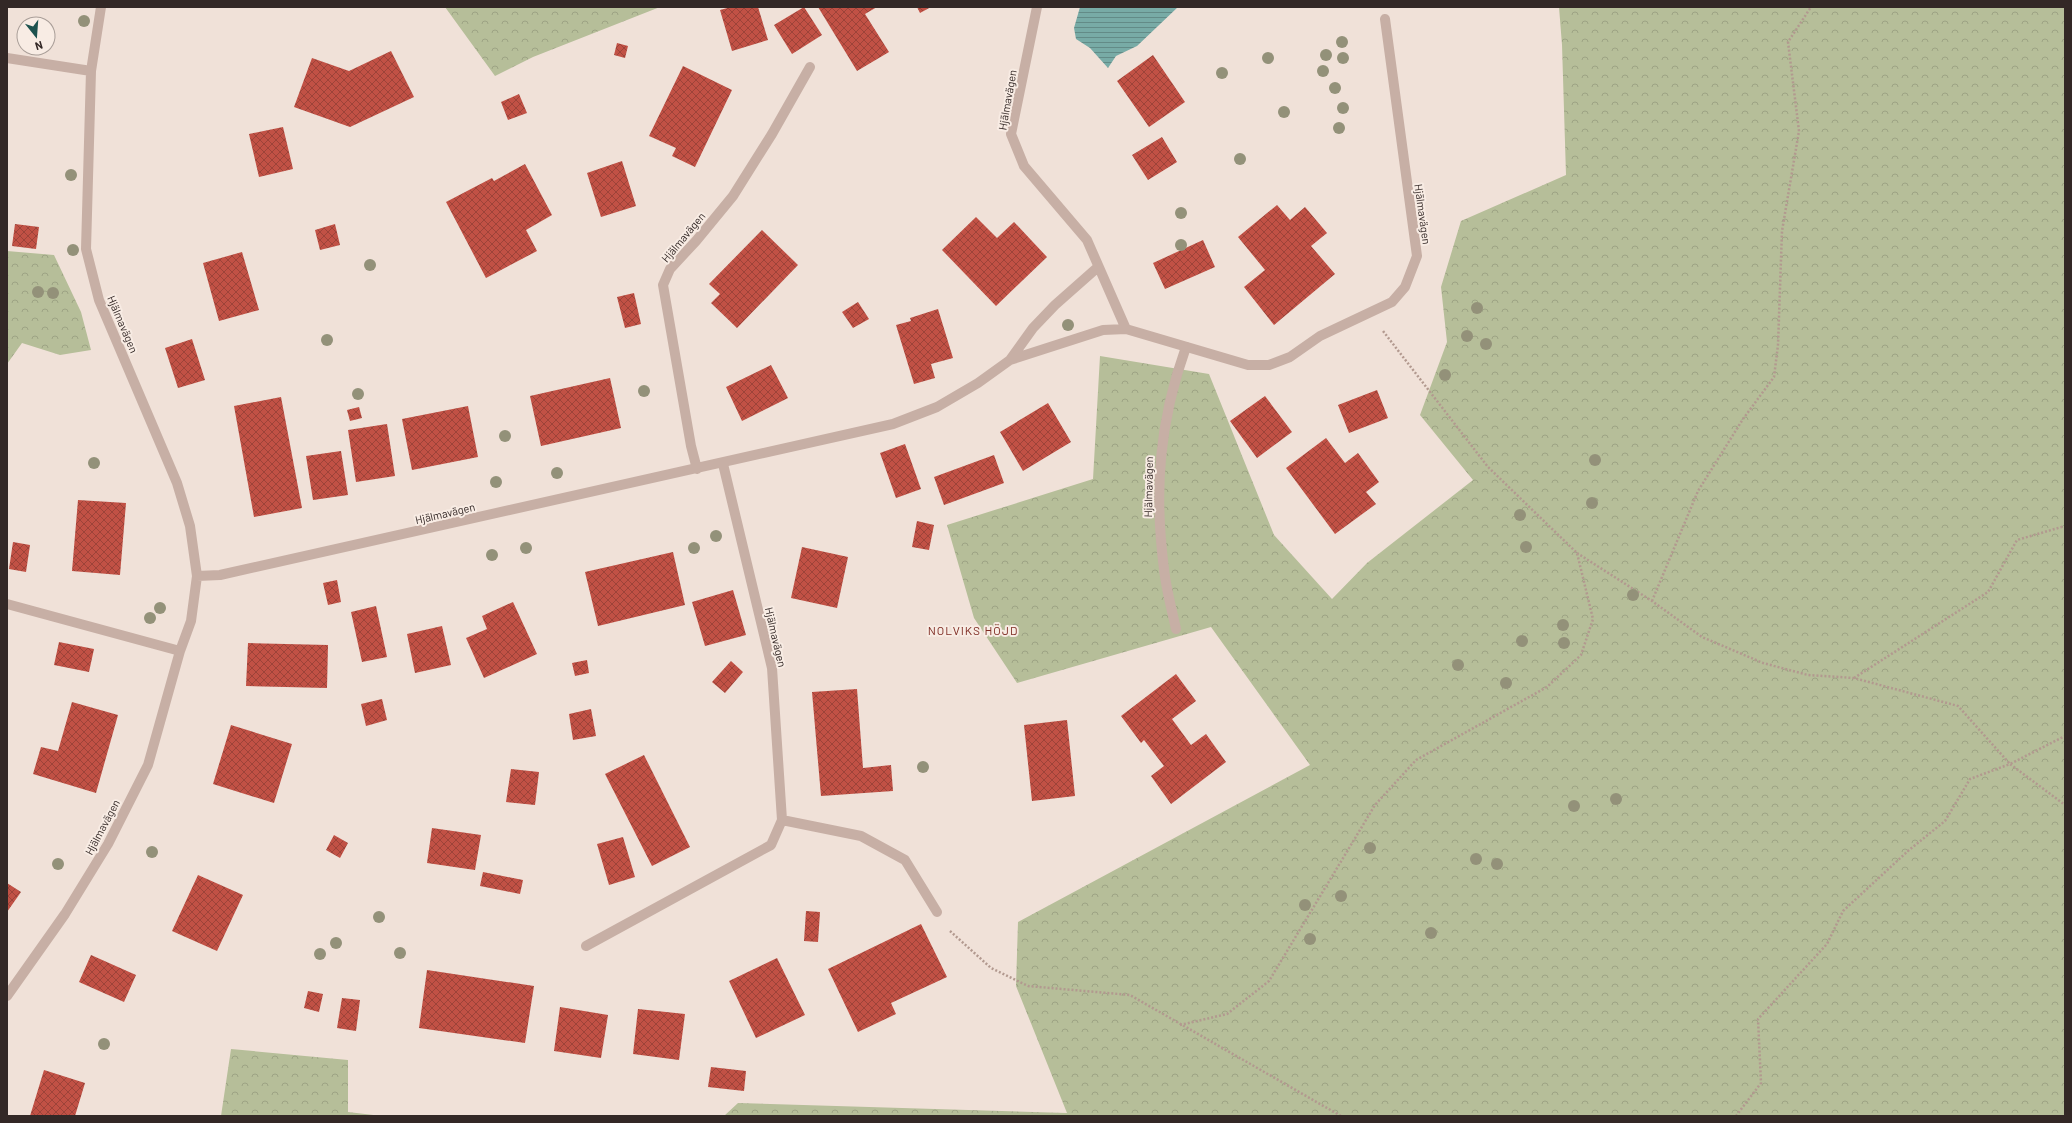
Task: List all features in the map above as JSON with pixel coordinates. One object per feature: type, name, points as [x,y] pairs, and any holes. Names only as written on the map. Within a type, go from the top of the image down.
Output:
[{"type":"street","name":"Hjälmavägen","points":[[7,996],[69,908],[108,844],[148,765],[180,651],[191,621],[197,576],[190,526],[178,482],[99,300],[86,249],[91,71],[101,7]]},
{"type":"street","name":"Hjälmavägen","points":[[1037,7],[1011,134],[1024,166],[1087,240],[1126,329]]},
{"type":"street","name":"Hjälmavägen","points":[[197,576],[220,575],[723,464],[893,424],[937,407],[978,383],[1010,360],[1103,330],[1126,329],[1248,365],[1269,365],[1290,357],[1320,336],[1392,302],[1405,287],[1417,256],[1385,19]]},
{"type":"street","points":[[7,58],[91,71]]},
{"type":"street","name":"Hjälmavägen","points":[[697,469],[691,446],[663,285],[670,268],[696,241],[733,196],[772,134],[810,67]]},
{"type":"street","name":"Hjälmavägen","points":[[1010,360],[1033,328],[1055,305],[1098,268]]},
{"type":"street","name":"Hjälmavägen","points":[[1176,629],[1164,571],[1159,521],[1159,472],[1164,427],[1173,382],[1186,347]]},
{"type":"street","name":"Hjälmavägen","points":[[586,946],[771,845],[782,820],[772,668],[723,464]]},
{"type":"street","points":[[7,604],[180,651]]},
{"type":"street","points":[[782,820],[861,836],[906,860],[937,912]]},
{"type":"path","points":[[1652,601],[1698,491],[1743,419],[1774,377],[1778,345],[1782,231],[1799,132],[1788,42],[1811,7]]},
{"type":"path","points":[[1370,313],[1488,467],[1577,553],[1652,601],[1702,637],[1763,663],[1808,675],[1854,678],[1958,706],[2010,764],[2065,805]]},
{"type":"path","points":[[1854,678],[1988,592],[2017,540],[2065,526]]},
{"type":"path","points":[[1180,1025],[1227,1014],[1269,981],[1375,805],[1416,760],[1546,687],[1581,655],[1593,619],[1577,553]]},
{"type":"path","points":[[1736,1116],[1760,1083],[1758,1019],[1828,944],[1843,911],[1909,850],[1945,821],[1970,778],[2010,764],[2065,736]]},
{"type":"path","points":[[937,912],[951,932],[991,968],[1028,986],[1130,995],[1341,1116]]},
{"type":"green space","points":[[445,7],[660,7],[533,57],[495,76]]},
{"type":"green space","points":[[1559,7],[2065,7],[2065,1116],[724,1116],[738,1103],[1067,1113],[1016,986],[1018,922],[1310,765],[1211,627],[1017,683],[974,618],[947,525],[1093,479],[1100,356],[1209,374],[1274,535],[1332,599],[1367,563],[1473,480],[1420,415],[1447,342],[1441,287],[1461,221],[1566,175],[1562,45]]},
{"type":"green space","points":[[7,251],[54,255],[81,312],[91,350],[60,355],[22,343],[7,364]]},
{"type":"green space","points":[[231,1049],[348,1060],[348,1112],[382,1116],[221,1116]]},
{"type":"water","points":[[1080,7],[1178,7],[1137,46],[1116,56],[1108,68],[1090,48],[1076,39],[1074,28]]},
{"type":"building","points":[[731,7],[758,7],[768,40],[732,51],[720,10]]},
{"type":"building","points":[[804,7],[822,35],[792,54],[774,25]]},
{"type":"building","points":[[818,7],[877,7],[865,14],[889,52],[857,71]]},
{"type":"building","points":[[917,7],[931,7],[920,13]]},
{"type":"building","points":[[617,43],[628,46],[625,58],[614,55]]},
{"type":"building","points":[[391,51],[414,97],[350,127],[294,107],[312,58],[349,71]]},
{"type":"building","points":[[1153,55],[1185,102],[1149,127],[1117,81]]},
{"type":"building","points":[[683,66],[732,90],[695,167],[672,156],[676,148],[649,136]]},
{"type":"building","points":[[519,94],[527,113],[508,120],[501,102]]},
{"type":"building","points":[[283,127],[293,169],[259,177],[249,134]]},
{"type":"building","points":[[1162,137],[1177,162],[1148,180],[1132,155]]},
{"type":"building","points":[[622,161],[636,206],[601,217],[587,173]]},
{"type":"building","points":[[525,164],[552,215],[526,230],[537,251],[486,278],[446,202],[492,178],[494,181]]},
{"type":"building","points":[[1277,205],[1290,220],[1305,207],[1327,233],[1311,246],[1335,274],[1274,325],[1244,287],[1265,270],[1238,237]]},
{"type":"building","points":[[976,217],[997,238],[1014,222],[1047,257],[996,306],[942,250]]},
{"type":"building","points":[[15,224],[39,227],[36,249],[12,246]]},
{"type":"building","points":[[335,224],[340,245],[320,250],[315,230]]},
{"type":"building","points":[[762,230],[798,265],[737,328],[711,303],[720,294],[709,284]]},
{"type":"building","points":[[1203,240],[1215,267],[1165,289],[1153,263]]},
{"type":"building","points":[[242,252],[259,310],[219,321],[203,263]]},
{"type":"building","points":[[634,293],[641,324],[625,328],[617,297]]},
{"type":"building","points":[[858,302],[869,319],[853,328],[842,312]]},
{"type":"building","points":[[938,309],[953,358],[931,364],[935,378],[914,384],[896,325],[911,321],[910,318]]},
{"type":"building","points":[[192,339],[205,380],[178,388],[165,348]]},
{"type":"building","points":[[771,365],[788,398],[742,421],[726,387]]},
{"type":"building","points":[[610,378],[621,428],[541,446],[530,396]]},
{"type":"building","points":[[1377,390],[1388,418],[1349,433],[1338,405]]},
{"type":"building","points":[[1265,396],[1292,432],[1257,458],[1230,421]]},
{"type":"building","points":[[281,397],[302,508],[254,517],[234,406]]},
{"type":"building","points":[[1048,403],[1071,442],[1023,471],[1000,432]]},
{"type":"building","points":[[468,406],[478,457],[412,470],[402,419]]},
{"type":"building","points":[[359,407],[362,418],[350,421],[347,410]]},
{"type":"building","points":[[387,424],[395,476],[356,482],[348,430]]},
{"type":"building","points":[[1326,438],[1345,463],[1358,453],[1379,482],[1366,492],[1376,504],[1335,534],[1286,468]]},
{"type":"building","points":[[905,444],[921,489],[896,498],[880,453]]},
{"type":"building","points":[[341,451],[348,495],[313,500],[306,456]]},
{"type":"building","points":[[994,455],[1004,483],[944,505],[934,477]]},
{"type":"building","points":[[78,500],[126,503],[120,575],[72,571]]},
{"type":"building","points":[[917,521],[934,525],[929,550],[912,547]]},
{"type":"building","points":[[13,542],[30,545],[26,572],[9,569]]},
{"type":"building","points":[[802,547],[848,557],[837,608],[791,598]]},
{"type":"building","points":[[673,552],[685,605],[598,626],[585,572]]},
{"type":"building","points":[[337,580],[341,602],[328,605],[323,583]]},
{"type":"building","points":[[733,590],[746,635],[705,646],[692,602]]},
{"type":"building","points":[[513,602],[537,654],[484,678],[466,638],[487,629],[482,616]]},
{"type":"building","points":[[376,606],[387,657],[362,662],[351,612]]},
{"type":"building","points":[[442,626],[451,665],[415,673],[407,634]]},
{"type":"building","points":[[59,642],[94,649],[89,672],[54,665]]},
{"type":"building","points":[[248,643],[328,645],[327,688],[246,686]]},
{"type":"building","points":[[587,660],[589,673],[575,676],[572,663]]},
{"type":"building","points":[[731,661],[743,672],[725,693],[712,682]]},
{"type":"building","points":[[1176,674],[1196,701],[1172,719],[1191,745],[1206,734],[1226,762],[1171,804],[1151,776],[1164,766],[1144,740],[1141,743],[1121,716]]},
{"type":"building","points":[[857,689],[863,768],[891,765],[893,791],[821,796],[812,692]]},
{"type":"building","points":[[382,699],[387,720],[366,726],[361,704]]},
{"type":"building","points":[[72,702],[118,715],[96,793],[33,774],[41,747],[58,751]]},
{"type":"building","points":[[591,709],[596,736],[573,740],[569,714]]},
{"type":"building","points":[[1067,720],[1075,796],[1032,801],[1024,725]]},
{"type":"building","points":[[231,725],[292,744],[274,803],[213,784]]},
{"type":"building","points":[[644,755],[690,847],[652,866],[605,774]]},
{"type":"building","points":[[511,769],[539,772],[535,805],[506,802]]},
{"type":"building","points":[[432,828],[481,835],[475,870],[427,863]]},
{"type":"building","points":[[334,835],[348,843],[340,858],[326,850]]},
{"type":"building","points":[[623,837],[635,877],[609,885],[597,844]]},
{"type":"building","points":[[483,872],[523,880],[520,894],[480,886]]},
{"type":"building","points":[[198,875],[243,895],[217,951],[172,931]]},
{"type":"building","points":[[7,883],[21,892],[7,912]]},
{"type":"building","points":[[806,911],[820,912],[818,942],[804,941]]},
{"type":"building","points":[[921,924],[947,977],[891,1003],[896,1014],[858,1032],[828,969]]},
{"type":"building","points":[[91,955],[136,975],[124,1002],[79,982]]},
{"type":"building","points":[[777,958],[805,1015],[756,1038],[729,981]]},
{"type":"building","points":[[427,970],[534,986],[525,1043],[419,1028]]},
{"type":"building","points":[[308,991],[323,994],[319,1012],[304,1008]]},
{"type":"building","points":[[342,998],[360,1000],[356,1031],[337,1028]]},
{"type":"building","points":[[560,1007],[608,1015],[601,1058],[554,1051]]},
{"type":"building","points":[[638,1009],[685,1014],[679,1060],[633,1054]]},
{"type":"building","points":[[711,1067],[746,1071],[744,1091],[708,1087]]},
{"type":"building","points":[[44,1070],[85,1083],[75,1116],[30,1116]]},
{"type":"district","name":"NOLVIKS HÖJD","points":[[973,630]]}]
